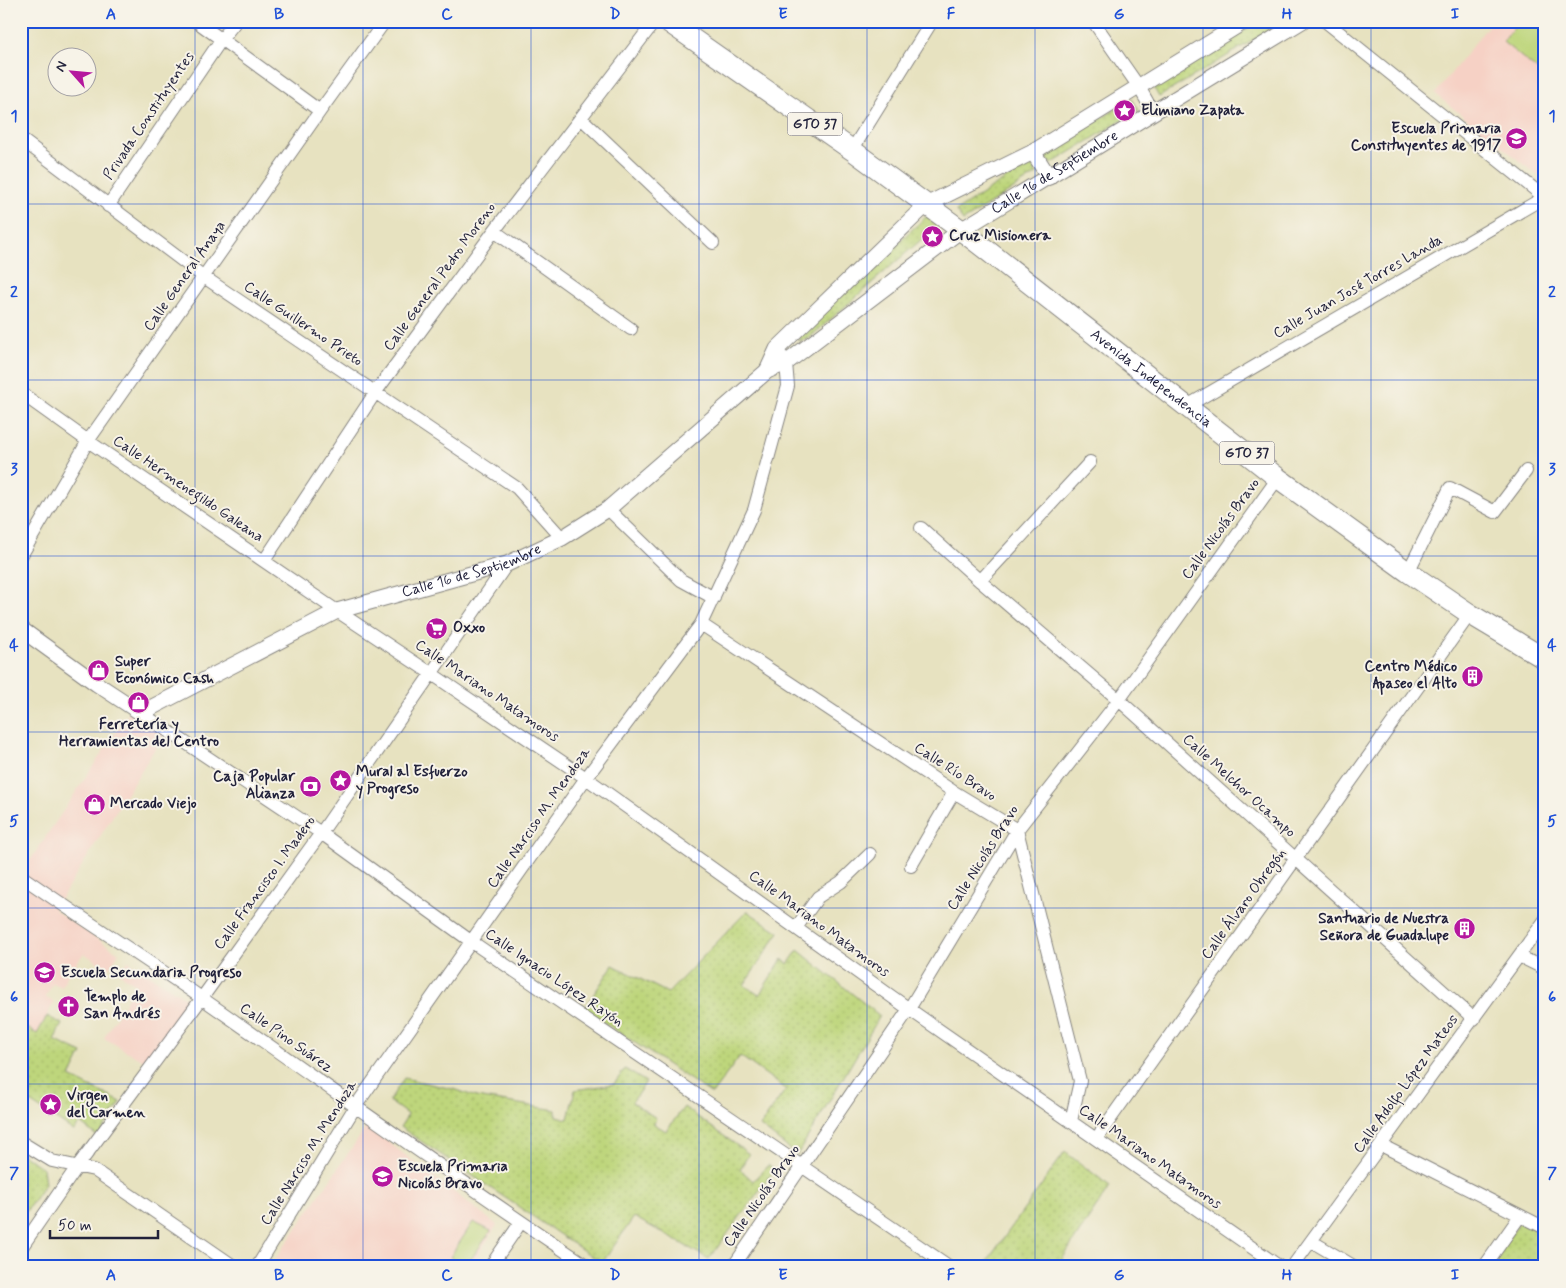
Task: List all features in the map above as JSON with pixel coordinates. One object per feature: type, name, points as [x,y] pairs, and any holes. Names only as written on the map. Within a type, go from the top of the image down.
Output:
[{"type":"main road","name":"GTO 37","points":[[667,21],[852,150],[960,230]]},
{"type":"main road","name":"Avenida Independencia","points":[[960,230],[1278,478],[1408,572],[1470,614],[1545,659]]},
{"type":"street","points":[[196,21],[320,111]]},
{"type":"street","name":"Privada Constituyentes","points":[[108,206],[221,40],[236,21]]},
{"type":"street","name":"Calle General Anaya","points":[[21,556],[88,441],[385,21]]},
{"type":"street","name":"Calle General Pedro Moreno","points":[[264,561],[375,393],[494,231],[655,21]]},
{"type":"street","points":[[852,150],[932,21]]},
{"type":"street","points":[[1094,21],[1139,87],[1153,112]]},
{"type":"street","name":"Calle 16 de Septiembre","points":[[767,371],[777,349],[926,205],[1032,152],[1245,21]]},
{"type":"street","name":"Calle 16 de Septiembre","points":[[141,713],[337,612],[507,564],[562,538],[608,509],[767,371],[786,363],[960,230],[1302,21]]},
{"type":"street","points":[[1326,21],[1544,197]]},
{"type":"street","points":[[581,118],[714,243]]},
{"type":"street","name":"Calle Guillermo Prieto","points":[[21,139],[204,277],[517,488],[562,538]]},
{"type":"street","points":[[1032,152],[1049,177]]},
{"type":"street","name":"Calle Juan José Torres Landa","points":[[1187,406],[1544,197]]},
{"type":"street","points":[[494,231],[630,329]]},
{"type":"street","points":[[777,349],[786,363]]},
{"type":"street","name":"Calle Narciso M. Mendoza","points":[[257,1267],[355,1107],[586,778],[700,624],[714,598],[754,510],[788,386],[786,363]]},
{"type":"street","name":"Calle Hermenegildo Galeana","points":[[21,393],[337,612]]},
{"type":"street","points":[[980,581],[1090,462]]},
{"type":"street","points":[[1408,572],[1450,488],[1494,512],[1526,471]]},
{"type":"street","name":"Calle Nicolás Bravo","points":[[733,1267],[909,1010],[1017,830],[1119,700],[1278,478]]},
{"type":"street","points":[[608,509],[681,580],[714,598]]},
{"type":"street","name":"Calle Melchor Ocampo","points":[[921,528],[1119,700],[1474,1019]]},
{"type":"street","name":"Calle Francisco I. Madero","points":[[21,1248],[77,1167],[321,833],[507,564]]},
{"type":"street","name":"Calle Mariano Matamoros","points":[[337,612],[586,778],[909,1010],[1280,1267]]},
{"type":"street","name":"Calle Álvaro Obregón","points":[[1096,1139],[1470,614]]},
{"type":"street","name":"Calle Río Bravo","points":[[700,624],[954,792],[1017,830]]},
{"type":"street","points":[[21,629],[141,713]]},
{"type":"street","name":"Calle Ignacio López Rayón","points":[[141,713],[321,833],[472,942],[950,1267]]},
{"type":"street","points":[[911,866],[954,792]]},
{"type":"street","points":[[1017,830],[1080,1081],[1072,1122]]},
{"type":"street","points":[[796,928],[818,897],[841,882],[870,854]]},
{"type":"street","name":"Calle Pino Suárez","points":[[21,876],[202,998],[355,1107],[589,1267]]},
{"type":"street","name":"Calle Adolfo López Mateos","points":[[1292,1267],[1545,920]]},
{"type":"street","points":[[1519,956],[1545,969]]},
{"type":"street","points":[[21,1142],[52,1161],[94,1170],[235,1267]]},
{"type":"street","points":[[1381,1145],[1545,1228]]},
{"type":"street","points":[[1484,1267],[1520,1216]]},
{"type":"street","points":[[490,1267],[521,1222]]},
{"type":"street","points":[[1311,1241],[1355,1267]]},
{"type":"shaded area","name":"Escuela Primaria Constituyentes de 1917","points":[[1492,21],[1535,21],[1545,29],[1545,181],[1435,94]]},
{"type":"shaded area","name":"Mercado Viejo","points":[[130,711],[164,734],[54,910],[119,953],[108,969],[84,953],[67,976],[62,987],[53,983],[45,997],[54,1002],[37,1034],[21,1023],[21,874]]},
{"type":"shaded area","points":[[128,961],[190,1001],[147,1063],[104,1038],[136,984],[120,974]]},
{"type":"shaded area","name":"Escuela Primaria Nicolás Bravo","points":[[367,1126],[497,1225],[470,1267],[270,1267]]},
{"type":"green space","points":[[1260,21],[1285,21],[1159,97],[1154,88]]},
{"type":"green space","points":[[1519,21],[1534,21],[1545,30],[1545,76],[1503,42]]},
{"type":"green space","points":[[1132,99],[1139,110],[1051,164],[1044,154]]},
{"type":"green space","points":[[1030,163],[1037,174],[963,221],[956,211]]},
{"type":"green space","points":[[928,215],[938,225],[808,339],[799,341],[805,327]]},
{"type":"green space","points":[[747,911],[779,932],[744,985],[759,995],[782,959],[788,964],[798,950],[880,1016],[797,1155],[760,1126],[786,1089],[740,1056],[712,1094],[584,1009],[613,965],[668,993]]},
{"type":"green space","points":[[47,1016],[62,1024],[54,1040],[82,1053],[70,1077],[121,1102],[98,1137],[80,1123],[74,1131],[21,1096],[21,1024],[37,1034]]},
{"type":"green space","points":[[625,1069],[646,1082],[632,1102],[656,1118],[654,1124],[666,1131],[684,1107],[749,1154],[740,1169],[753,1181],[768,1165],[775,1169],[709,1259],[634,1217],[602,1263],[400,1127],[408,1115],[389,1101],[404,1078],[457,1090],[476,1097],[556,1110],[556,1117],[568,1119],[575,1090],[614,1084]]},
{"type":"green space","points":[[1065,1152],[1110,1186],[1057,1267],[983,1267]]},
{"type":"green space","points":[[21,1153],[43,1168],[45,1184],[21,1219]]},
{"type":"green space","points":[[473,1222],[491,1231],[466,1266],[450,1257]]},
{"type":"green space","points":[[1520,1222],[1545,1233],[1545,1267],[1488,1267]]},
{"type":"place","name":"Elimiano Zapata","points":[[1125,111]]},
{"type":"place","name":"Escuela Primaria Constituyentes de 1917","points":[[1517,138]]},
{"type":"place","name":"Cruz Misionera","points":[[933,236]]},
{"type":"place","name":"Oxxo","points":[[437,628]]},
{"type":"place","name":"Super Económico Cash","points":[[99,671]]},
{"type":"place","name":"Centro Médico Apaseo el Alto","points":[[1473,676]]},
{"type":"place","name":"Ferretería y Herramientas del Centro","points":[[139,702]]},
{"type":"place","name":"Mural al Esfuerzo y Progreso","points":[[340,781]]},
{"type":"place","name":"Caja Popular Alianza","points":[[311,786]]},
{"type":"place","name":"Mercado Viejo","points":[[94,804]]},
{"type":"place","name":"Santuario de Nuestra Señora de Guadalupe","points":[[1465,928]]},
{"type":"place","name":"Escuela Secundaria Progreso","points":[[45,973]]},
{"type":"place","name":"Templo de San Andrés","points":[[68,1006]]},
{"type":"place","name":"Virgen del Carmen","points":[[51,1105]]},
{"type":"place","name":"Escuela Primaria Nicolás Bravo","points":[[382,1176]]}]
